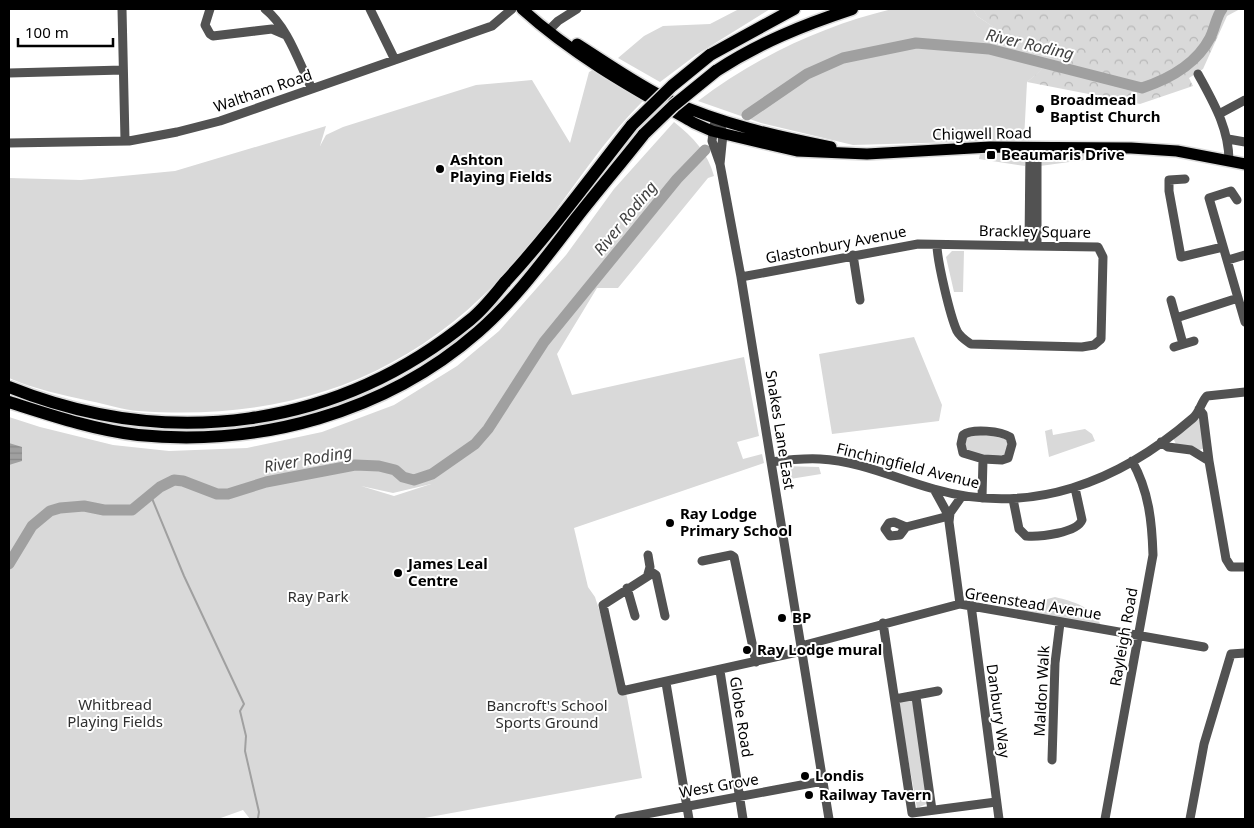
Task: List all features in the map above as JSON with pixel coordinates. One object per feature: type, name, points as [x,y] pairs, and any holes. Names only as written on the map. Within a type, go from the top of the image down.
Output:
[{"type":"highway","points":[[9,387],[75,408],[142,421],[191,423],[253,419],[299,410],[357,390],[415,360],[472,319],[531,253],[632,125],[672,86],[710,55],[794,9]]},
{"type":"highway","points":[[9,402],[66,420],[136,435],[199,438],[256,432],[309,423],[361,403],[405,383],[444,360],[479,331],[549,256],[644,134],[673,106],[716,71],[765,42],[805,24],[852,9]]},
{"type":"main road","name":"Chigwell Road","points":[[523,10],[588,61],[694,123],[718,132],[797,151],[867,154],[990,147],[1177,151],[1245,164]]},
{"type":"main road","name":"Chigwell Road","points":[[550,30],[668,99],[719,120],[784,138],[867,154]]},
{"type":"street","points":[[122,9],[125,140]]},
{"type":"street","points":[[210,9],[205,25],[213,36],[272,29],[286,35]]},
{"type":"street","points":[[265,9],[274,16],[286,35],[312,89]]},
{"type":"street","points":[[370,9],[395,60]]},
{"type":"street","name":"Waltham Road","points":[[9,143],[125,140],[177,132],[220,121],[492,26],[512,9]]},
{"type":"street","points":[[550,30],[577,9]]},
{"type":"street","points":[[9,73],[123,70]]},
{"type":"street","points":[[1198,74],[1219,114],[1228,139],[1229,161]]},
{"type":"street","points":[[1219,114],[1245,100]]},
{"type":"street","points":[[718,132],[719,120]]},
{"type":"street","name":"Snakes Lane East","points":[[718,132],[720,164],[741,277],[829,819]]},
{"type":"street","points":[[1228,139],[1245,142]]},
{"type":"street","points":[[1033,246],[1034,148]]},
{"type":"street","points":[[1185,180],[1165,179],[1178,258],[1223,247]]},
{"type":"street","points":[[1237,200],[1231,191],[1209,198],[1238,298],[1242,325]]},
{"type":"street","name":"Glastonbury Avenue","points":[[741,277],[918,244],[938,245]]},
{"type":"street","name":"Brackley Square","points":[[938,245],[1098,247],[1103,253],[1101,340],[1094,345],[971,344],[963,340],[956,327],[938,257],[938,245]]},
{"type":"street","points":[[853,255],[860,300]]},
{"type":"street","points":[[1228,260],[1245,255]]},
{"type":"street","points":[[1176,318],[1238,298]]},
{"type":"street","points":[[1171,300],[1176,318],[1179,346],[1194,341]]},
{"type":"street","name":"Finchingfield Avenue","points":[[771,462],[820,459],[850,463],[962,496],[1013,499],[1042,496],[1074,488],[1115,471],[1132,461],[1195,416],[1208,396],[1245,392]]},
{"type":"street","points":[[1200,409],[1203,414],[1226,559],[1232,567],[1245,567]]},
{"type":"street","points":[[966,432],[1003,434],[1010,437],[1012,444],[1008,458],[1002,460],[983,459],[963,453],[961,444],[966,432]]},
{"type":"street","points":[[1161,442],[1168,447],[1190,450],[1209,461]]},
{"type":"street","points":[[982,498],[983,459]]},
{"type":"street","name":"Rayleigh Road","points":[[1105,819],[1153,555],[1152,522],[1147,496],[1132,461]]},
{"type":"street","points":[[1013,499],[1019,529],[1026,536],[1074,529],[1082,520],[1074,488]]},
{"type":"street","points":[[934,489],[949,515],[960,604]]},
{"type":"street","points":[[906,527],[949,515],[962,496]]},
{"type":"street","points":[[635,616],[627,588],[648,574],[650,567],[648,555]]},
{"type":"street","points":[[702,561],[731,555],[734,557],[756,662]]},
{"type":"street","points":[[648,574],[656,575],[665,616]]},
{"type":"street","name":"Greenstead Avenue","points":[[627,588],[603,605],[621,690],[624,692],[756,662],[884,624],[960,604],[1204,647]]},
{"type":"street","name":"Danbury Way","points":[[971,606],[998,819]]},
{"type":"street","name":"Maldon Walk","points":[[1052,760],[1055,663],[1060,623]]},
{"type":"street","points":[[884,624],[912,812],[996,802]]},
{"type":"street","points":[[1190,819],[1204,744],[1232,654],[1245,653]]},
{"type":"street","name":"Globe Road","points":[[720,671],[743,819]]},
{"type":"street","points":[[666,683],[689,819]]},
{"type":"street","points":[[895,699],[916,697],[938,691]]},
{"type":"street","points":[[916,697],[932,810]]},
{"type":"street","name":"West Grove","points":[[620,819],[823,781]]},
{"type":"green space","points":[[739,9],[770,9],[696,55],[660,82],[618,58],[644,36],[663,26],[710,24]]},
{"type":"green space","points":[[892,9],[973,9],[977,16],[1049,64],[1027,82],[1024,140],[853,145],[761,123],[698,101],[743,70],[791,45],[840,24]]},
{"type":"green space","points":[[973,9],[1240,9],[1227,16],[1203,69],[1189,78],[1193,86],[1140,104],[1027,82],[1048,64],[977,16]]},
{"type":"green space","points":[[595,69],[644,100],[593,159],[548,222],[515,262],[476,302],[435,335],[392,363],[346,384],[298,399],[247,409],[194,412],[127,409],[49,391],[9,378],[9,178],[81,180],[175,171],[326,126],[320,146],[326,135],[343,127],[476,85],[532,80],[570,143],[589,72]]},
{"type":"green space","points":[[674,122],[699,146],[708,160],[714,176],[708,178],[618,288],[597,288],[557,354],[572,395],[744,357],[759,436],[737,442],[743,459],[762,454],[764,463],[574,528],[588,587],[595,597],[627,697],[642,778],[419,819],[250,819],[243,810],[218,819],[9,819],[9,417],[40,427],[113,445],[169,451],[247,448],[322,432],[394,405],[457,366],[499,331],[566,255],[614,189]],"holes":[[[431,484],[394,496],[361,486],[393,493]]]},
{"type":"green space","points":[[1047,153],[1084,154],[1084,160],[1040,166],[1041,157]]},
{"type":"green space","points":[[980,154],[1022,154],[1025,159],[1025,166],[979,159]]},
{"type":"green space","points":[[952,251],[964,251],[963,292],[954,292],[946,257]]},
{"type":"green space","points":[[914,337],[942,405],[939,421],[832,434],[819,354]]},
{"type":"green space","points":[[1198,419],[1201,420],[1205,448],[1199,450],[1176,444],[1173,438]]},
{"type":"green space","points":[[1052,429],[1053,435],[1085,429],[1092,434],[1095,441],[1049,457],[1045,431]]},
{"type":"green space","points":[[973,434],[1002,437],[1008,441],[1006,454],[994,457],[968,453],[965,448],[966,438]]},
{"type":"green space","points":[[782,466],[819,467],[821,474],[784,480]]},
{"type":"green space","points":[[1055,597],[1087,609],[1101,625],[1021,611],[1036,602]]},
{"type":"green space","points":[[912,698],[929,803],[917,808],[898,703]]},
{"type":"shaded area","points":[[9,443],[22,447],[22,461],[9,465]]},
{"type":"waterway","name":"River Roding","points":[[747,115],[807,74],[843,58],[916,43],[989,49],[1142,88],[1172,75],[1198,55],[1210,38],[1222,9]]},
{"type":"waterway","name":"River Roding","points":[[9,564],[32,526],[50,511],[60,508],[84,506],[104,510],[132,510],[160,487],[174,480],[183,481],[217,494],[228,494],[266,482],[355,465],[379,466],[395,470],[403,477],[414,480],[432,474],[475,444],[488,429],[544,342],[677,179],[705,150]]},
{"type":"waterway","points":[[151,496],[184,576],[244,704],[240,711],[246,736],[245,751],[259,812],[258,818]]},
{"type":"place","name":"Broadmead Baptist Church","points":[[1040,109]]},
{"type":"place","name":"Beaumaris Drive","points":[[991,155]]},
{"type":"place","name":"Ashton Playing Fields","points":[[440,169]]},
{"type":"place","name":"Ray Lodge Primary School","points":[[670,523]]},
{"type":"place","name":"James Leal Centre","points":[[398,573]]},
{"type":"place","name":"BP","points":[[782,618]]},
{"type":"place","name":"Ray Lodge mural","points":[[747,650]]},
{"type":"place","name":"Londis","points":[[805,776]]},
{"type":"place","name":"Railway Tavern","points":[[809,795]]},
{"type":"park label","name":"Ray Park","points":[[318,597]]},
{"type":"park label","name":"Whitbread Playing Fields","points":[[115,714]]},
{"type":"park label","name":"Bancroft's School Sports Ground","points":[[547,714]]}]
